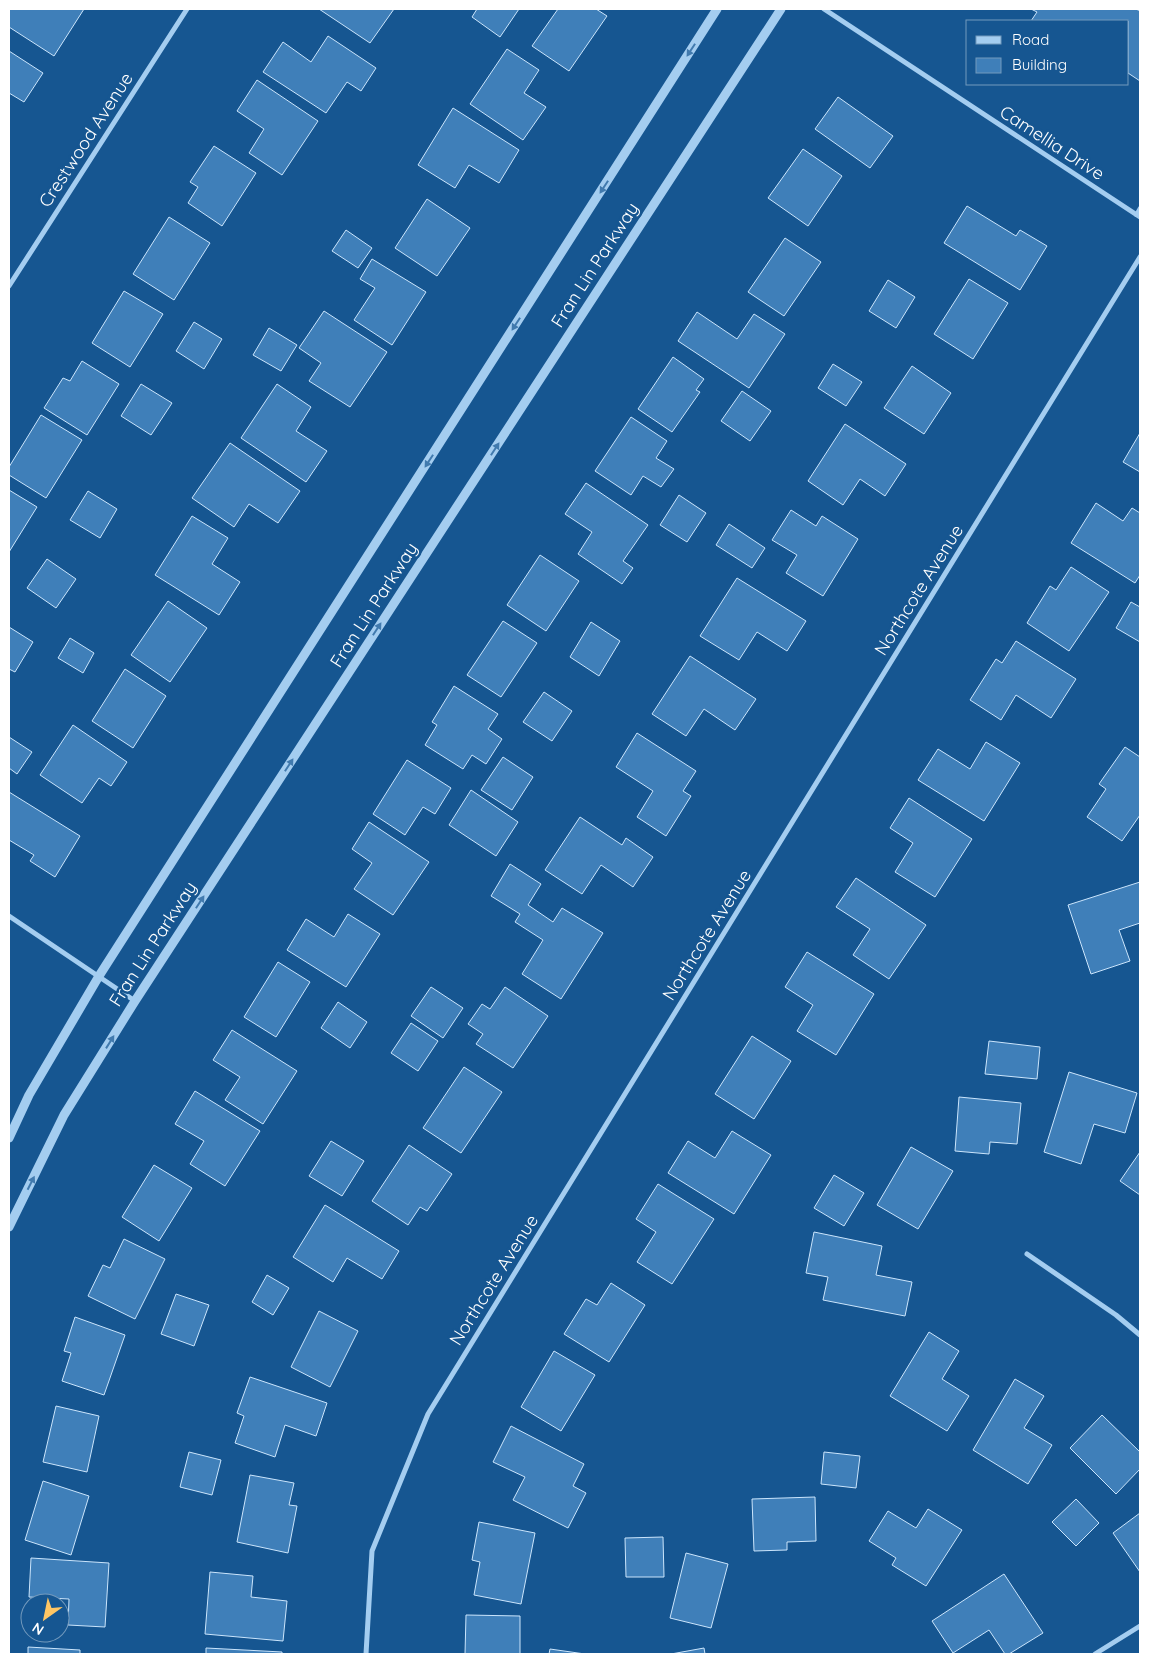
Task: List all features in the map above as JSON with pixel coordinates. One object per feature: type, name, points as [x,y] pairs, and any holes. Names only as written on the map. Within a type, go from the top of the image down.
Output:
[{"type":"street","name":"Crestwood Avenue","points":[[9,286],[186,9]]},
{"type":"street","name":"Fran Lin Parkway","points":[[9,1138],[29,1095],[99,976],[718,9]]},
{"type":"street","name":"Fran Lin Parkway","points":[[9,1227],[64,1115],[135,1001],[781,9]]},
{"type":"street","name":"Camellia Drive","points":[[824,9],[1138,216]]},
{"type":"street","name":"Northcote Avenue","points":[[366,1654],[372,1551],[428,1414],[1140,257]]},
{"type":"street","points":[[9,916],[135,1001]]},
{"type":"street","points":[[1027,1254],[1116,1315],[1140,1335]]},
{"type":"street","points":[[1095,1654],[1140,1626]]},
{"type":"lane","points":[[1138,216],[1140,208]]},
{"type":"building","points":[[9,9],[84,9],[54,56],[9,27]]},
{"type":"building","points":[[319,9],[394,9],[370,43]]},
{"type":"building","points":[[477,9],[519,9],[500,37],[472,17]]},
{"type":"building","points":[[558,9],[596,9],[607,16],[569,71],[532,46]]},
{"type":"building","points":[[1031,9],[1136,9],[1140,11],[1140,81],[1129,74],[1129,20],[1032,20],[1037,12]]},
{"type":"building","points":[[328,36],[376,68],[361,91],[347,82],[326,113],[263,72],[283,42],[311,62]]},
{"type":"building","points":[[507,49],[539,70],[524,93],[546,107],[523,140],[470,104]]},
{"type":"building","points":[[9,51],[43,73],[24,102],[9,93]]},
{"type":"building","points":[[257,80],[318,121],[282,175],[249,153],[264,129],[237,111]]},
{"type":"building","points":[[838,97],[893,136],[870,168],[815,129]]},
{"type":"building","points":[[453,108],[519,150],[499,183],[469,165],[455,188],[418,165]]},
{"type":"building","points":[[214,146],[256,173],[222,226],[188,203],[198,187],[190,182]]},
{"type":"building","points":[[803,149],[842,176],[808,226],[768,198]]},
{"type":"building","points":[[427,199],[470,228],[437,276],[395,248]]},
{"type":"building","points":[[967,206],[1016,236],[1020,230],[1047,246],[1020,290],[944,243]]},
{"type":"building","points":[[169,217],[210,243],[174,300],[133,274]]},
{"type":"building","points":[[346,230],[372,248],[358,268],[332,251]]},
{"type":"building","points":[[785,238],[821,262],[784,316],[748,292]]},
{"type":"building","points":[[372,259],[426,292],[392,345],[354,320],[375,288],[360,279]]},
{"type":"building","points":[[969,279],[1008,303],[973,359],[934,334]]},
{"type":"building","points":[[888,280],[915,297],[896,328],[869,311]]},
{"type":"building","points":[[124,291],[163,314],[130,367],[92,343]]},
{"type":"building","points":[[324,311],[387,352],[350,407],[309,381],[321,363],[299,348]]},
{"type":"building","points":[[697,312],[737,339],[754,314],[785,334],[749,388],[678,341]]},
{"type":"building","points":[[194,322],[222,339],[204,369],[176,351]]},
{"type":"building","points":[[269,328],[297,345],[281,371],[253,355]]},
{"type":"building","points":[[673,357],[704,379],[696,390],[700,392],[672,432],[638,409]]},
{"type":"building","points":[[82,361],[119,384],[87,435],[44,408],[63,378],[70,381]]},
{"type":"building","points":[[833,364],[862,382],[846,406],[818,388]]},
{"type":"building","points":[[912,366],[951,393],[924,434],[884,408]]},
{"type":"building","points":[[141,384],[172,403],[151,435],[121,416]]},
{"type":"building","points":[[277,384],[311,407],[296,431],[327,451],[306,482],[241,438]]},
{"type":"building","points":[[742,391],[771,411],[750,441],[721,421]]},
{"type":"building","points":[[41,415],[82,440],[46,498],[9,475],[9,467]]},
{"type":"building","points":[[631,417],[667,441],[656,458],[674,469],[661,487],[643,476],[631,495],[595,471]]},
{"type":"building","points":[[845,424],[906,464],[885,496],[860,479],[843,505],[808,481]]},
{"type":"building","points":[[1140,433],[1140,472],[1123,462]]},
{"type":"building","points":[[230,443],[300,491],[278,523],[249,504],[234,527],[192,498]]},
{"type":"building","points":[[586,483],[648,525],[623,561],[633,568],[622,584],[578,554],[592,532],[565,514]]},
{"type":"building","points":[[9,490],[37,507],[9,552]]},
{"type":"building","points":[[88,491],[117,509],[100,538],[70,520]]},
{"type":"building","points":[[679,495],[706,513],[687,542],[660,525]]},
{"type":"building","points":[[1096,503],[1123,521],[1132,508],[1140,513],[1140,575],[1135,583],[1071,543]]},
{"type":"building","points":[[791,510],[816,526],[822,516],[858,539],[823,596],[786,573],[797,555],[772,540]]},
{"type":"building","points":[[192,516],[228,538],[212,564],[240,582],[219,615],[155,575]]},
{"type":"building","points":[[729,524],[765,548],[752,568],[716,545]]},
{"type":"building","points":[[540,555],[579,581],[546,631],[507,605]]},
{"type":"building","points":[[47,559],[76,579],[56,608],[27,588]]},
{"type":"building","points":[[1071,567],[1109,592],[1069,651],[1027,623],[1050,586],[1056,590]]},
{"type":"building","points":[[737,578],[806,621],[787,651],[757,632],[739,660],[700,636]]},
{"type":"building","points":[[168,601],[207,628],[170,682],[131,655]]},
{"type":"building","points":[[1131,602],[1140,607],[1140,642],[1116,628]]},
{"type":"building","points":[[503,621],[537,643],[501,697],[467,675]]},
{"type":"building","points":[[591,622],[620,641],[599,676],[570,657]]},
{"type":"building","points":[[9,627],[33,642],[15,672],[9,669]]},
{"type":"building","points":[[70,638],[94,653],[83,673],[58,658]]},
{"type":"building","points":[[1016,641],[1076,679],[1051,718],[1016,695],[1001,720],[970,700],[996,659],[1002,663]]},
{"type":"building","points":[[690,656],[756,699],[735,730],[704,709],[686,736],[652,714]]},
{"type":"building","points":[[125,669],[166,696],[133,748],[92,721]]},
{"type":"building","points":[[454,686],[498,714],[488,729],[502,739],[486,764],[472,755],[463,769],[425,745],[437,725],[432,722]]},
{"type":"building","points":[[544,692],[572,711],[552,741],[523,722]]},
{"type":"building","points":[[73,725],[127,762],[111,786],[99,778],[82,803],[40,775]]},
{"type":"building","points":[[637,733],[696,771],[683,791],[691,796],[666,836],[637,817],[653,791],[616,767]]},
{"type":"building","points":[[9,737],[32,752],[17,774],[9,768]]},
{"type":"building","points":[[986,742],[1020,763],[984,821],[918,780],[938,749],[970,769]]},
{"type":"building","points":[[1125,747],[1140,757],[1140,815],[1122,841],[1087,817],[1106,789],[1099,784]]},
{"type":"building","points":[[503,757],[533,777],[512,810],[481,790]]},
{"type":"building","points":[[407,760],[451,788],[435,814],[423,807],[405,835],[373,814]]},
{"type":"building","points":[[471,790],[518,822],[496,856],[449,825]]},
{"type":"building","points":[[9,792],[80,836],[55,877],[30,861],[34,855],[9,840]]},
{"type":"building","points":[[909,798],[972,839],[935,897],[895,872],[913,843],[890,828]]},
{"type":"building","points":[[580,817],[622,845],[626,838],[653,857],[633,887],[601,865],[582,894],[545,870]]},
{"type":"building","points":[[369,822],[429,862],[393,915],[354,889],[372,863],[352,849]]},
{"type":"building","points":[[510,864],[541,884],[528,905],[553,922],[562,908],[603,933],[561,999],[522,974],[543,940],[515,922],[520,914],[491,896]]},
{"type":"building","points":[[856,878],[926,925],[889,979],[853,955],[870,929],[836,907]]},
{"type":"building","points":[[1140,882],[1140,923],[1119,930],[1130,961],[1091,974],[1068,905]]},
{"type":"building","points":[[348,914],[380,934],[346,987],[287,950],[306,919],[334,937]]},
{"type":"building","points":[[807,952],[874,994],[836,1055],[797,1031],[813,1005],[785,987]]},
{"type":"building","points":[[278,962],[310,982],[276,1037],[244,1017]]},
{"type":"building","points":[[431,987],[463,1008],[443,1038],[411,1016]]},
{"type":"building","points":[[505,987],[548,1016],[513,1068],[476,1044],[483,1034],[468,1024],[482,1004],[490,1009]]},
{"type":"building","points":[[338,1002],[367,1022],[350,1048],[321,1028]]},
{"type":"building","points":[[411,1023],[438,1041],[418,1071],[391,1053]]},
{"type":"building","points":[[232,1030],[297,1071],[263,1124],[225,1100],[240,1077],[213,1060]]},
{"type":"building","points":[[752,1036],[791,1061],[754,1119],[715,1094]]},
{"type":"building","points":[[989,1041],[1040,1047],[1037,1079],[985,1074]]},
{"type":"building","points":[[464,1067],[502,1092],[461,1153],[423,1128]]},
{"type":"building","points":[[1069,1072],[1137,1093],[1125,1133],[1094,1124],[1081,1164],[1044,1152]]},
{"type":"building","points":[[195,1091],[260,1131],[225,1186],[190,1164],[204,1141],[175,1124]]},
{"type":"building","points":[[959,1097],[1021,1103],[1017,1144],[990,1142],[989,1154],[955,1151]]},
{"type":"building","points":[[732,1131],[771,1155],[734,1214],[668,1173],[688,1141],[715,1158]]},
{"type":"building","points":[[331,1141],[364,1161],[342,1196],[309,1176]]},
{"type":"building","points":[[409,1145],[452,1174],[427,1211],[420,1207],[408,1225],[372,1201]]},
{"type":"building","points":[[911,1147],[953,1171],[918,1229],[877,1205]]},
{"type":"building","points":[[1140,1152],[1140,1195],[1120,1181]]},
{"type":"building","points":[[154,1165],[192,1188],[159,1241],[122,1217]]},
{"type":"building","points":[[834,1175],[864,1193],[844,1226],[814,1208]]},
{"type":"building","points":[[658,1184],[714,1219],[672,1284],[637,1262],[656,1232],[636,1219]]},
{"type":"building","points":[[325,1205],[399,1251],[382,1279],[347,1258],[333,1282],[293,1257]]},
{"type":"building","points":[[814,1232],[882,1246],[876,1275],[912,1282],[905,1316],[823,1300],[828,1277],[806,1273]]},
{"type":"building","points":[[124,1239],[165,1259],[135,1319],[88,1296],[103,1265],[110,1268]]},
{"type":"building","points":[[267,1275],[289,1288],[273,1315],[252,1302]]},
{"type":"building","points":[[611,1283],[645,1305],[609,1362],[564,1334],[586,1299],[597,1305]]},
{"type":"building","points":[[176,1294],[209,1305],[194,1346],[161,1334]]},
{"type":"building","points":[[319,1311],[358,1331],[330,1387],[291,1367]]},
{"type":"building","points":[[75,1317],[125,1335],[104,1395],[62,1381],[71,1353],[64,1351]]},
{"type":"building","points":[[929,1332],[959,1351],[942,1379],[969,1396],[947,1431],[890,1396]]},
{"type":"building","points":[[554,1351],[595,1375],[561,1431],[521,1407]]},
{"type":"building","points":[[250,1377],[327,1403],[316,1436],[285,1425],[275,1457],[235,1443],[244,1416],[237,1413]]},
{"type":"building","points":[[1015,1379],[1044,1396],[1024,1428],[1052,1445],[1028,1484],[973,1450]]},
{"type":"building","points":[[56,1406],[99,1416],[87,1472],[43,1462]]},
{"type":"building","points":[[1102,1415],[1140,1452],[1140,1469],[1116,1494],[1070,1448]]},
{"type":"building","points":[[511,1426],[584,1464],[573,1486],[586,1493],[568,1528],[513,1500],[525,1477],[493,1462]]},
{"type":"building","points":[[189,1452],[221,1460],[212,1495],[180,1487]]},
{"type":"building","points":[[824,1452],[860,1456],[856,1488],[821,1484]]},
{"type":"building","points":[[250,1475],[294,1483],[289,1505],[297,1506],[288,1553],[237,1542]]},
{"type":"building","points":[[43,1481],[89,1496],[71,1555],[25,1540]]},
{"type":"building","points":[[815,1497],[816,1541],[787,1542],[787,1550],[754,1551],[752,1499]]},
{"type":"building","points":[[1076,1499],[1099,1523],[1076,1546],[1052,1522]]},
{"type":"building","points":[[928,1509],[962,1530],[926,1586],[892,1565],[896,1558],[869,1541],[888,1511],[916,1528]]},
{"type":"building","points":[[1140,1513],[1140,1572],[1113,1533]]},
{"type":"building","points":[[479,1522],[535,1533],[521,1604],[474,1595],[480,1562],[472,1560]]},
{"type":"building","points":[[663,1537],[664,1577],[626,1577],[625,1538]]},
{"type":"building","points":[[686,1553],[728,1564],[711,1628],[670,1618]]},
{"type":"building","points":[[31,1558],[109,1563],[105,1627],[70,1625],[70,1593],[29,1593]]},
{"type":"building","points":[[210,1572],[253,1576],[251,1597],[287,1601],[283,1641],[205,1634]]},
{"type":"building","points":[[1004,1574],[1043,1633],[1009,1654],[1005,1654],[989,1630],[953,1653],[932,1621]]},
{"type":"building","points":[[466,1615],[520,1616],[520,1654],[465,1654]]},
{"type":"building","points":[[28,1647],[80,1650],[80,1654],[28,1654]]},
{"type":"building","points":[[206,1648],[282,1652],[282,1654],[206,1654]]},
{"type":"building","points":[[704,1648],[705,1654],[671,1654]]},
{"type":"building","points":[[550,1649],[585,1654],[549,1654]]}]
